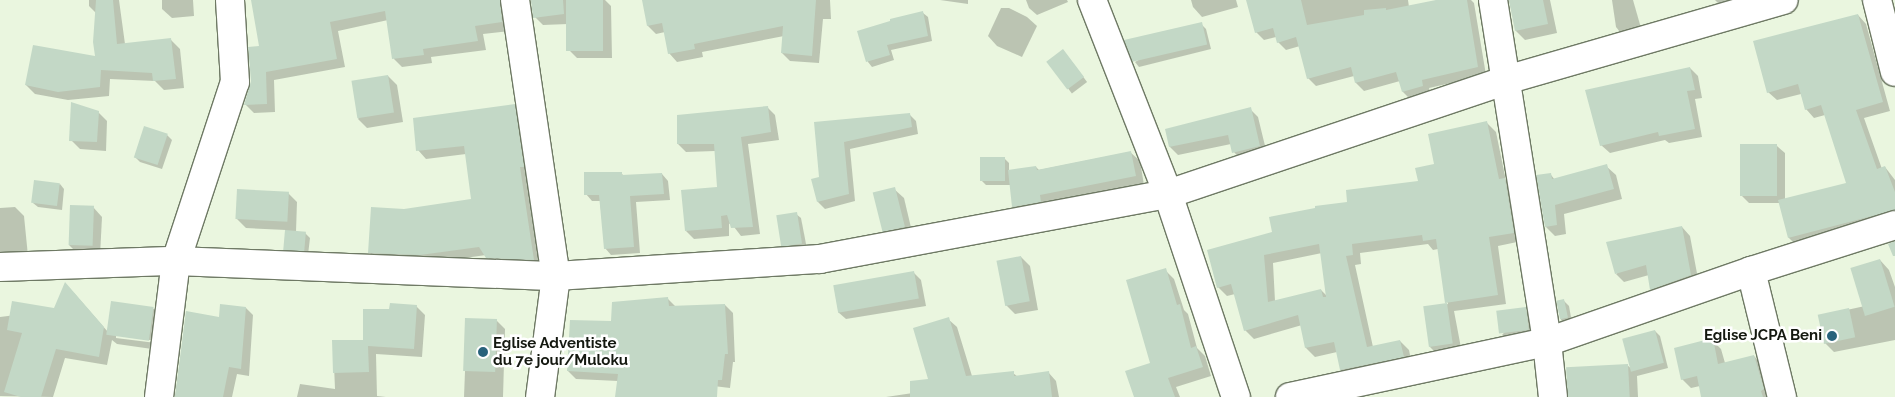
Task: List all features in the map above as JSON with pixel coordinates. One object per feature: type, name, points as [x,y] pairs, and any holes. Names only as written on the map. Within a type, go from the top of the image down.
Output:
[{"type":"street","points":[[159,397],[176,261],[235,82],[230,0]]},
{"type":"street","points":[[515,0],[556,276],[540,397]]},
{"type":"street","points":[[1092,0],[1168,194],[1236,397]]},
{"type":"street","points":[[1493,0],[1547,342],[1553,397]]},
{"type":"street","points":[[0,267],[176,261],[556,276],[820,259],[1168,194],[1506,80],[1784,0]]},
{"type":"street","points":[[1877,0],[1895,72]]},
{"type":"street","points":[[1290,397],[1547,342],[1750,271],[1895,225]]},
{"type":"street","points":[[1750,271],[1782,397]]},
{"type":"building","points":[[96,0],[113,0],[117,44],[171,38],[176,79],[153,81],[152,73],[101,70],[100,87],[58,92],[25,85],[33,45],[95,56],[93,42]]},
{"type":"building","points":[[251,0],[500,0],[502,22],[475,26],[478,41],[423,49],[424,55],[392,59],[385,11],[330,22],[337,59],[266,72],[267,104],[244,105],[251,81],[248,47],[259,46]]},
{"type":"building","points":[[531,0],[563,0],[564,14],[533,18]]},
{"type":"building","points":[[566,0],[603,0],[603,51],[566,51]]},
{"type":"building","points":[[642,0],[816,0],[812,56],[781,53],[783,26],[694,44],[695,49],[668,54],[662,23],[647,26]]},
{"type":"building","points":[[1246,0],[1301,0],[1307,25],[1364,15],[1364,10],[1386,8],[1386,10],[1436,0],[1467,0],[1478,67],[1422,80],[1423,86],[1402,92],[1396,72],[1355,83],[1351,67],[1307,79],[1296,37],[1277,43],[1273,28],[1255,33]]},
{"type":"building","points":[[1509,0],[1543,0],[1548,24],[1515,31]]},
{"type":"building","points":[[923,11],[928,36],[887,45],[890,55],[866,62],[857,31],[890,21],[890,19]]},
{"type":"building","points":[[1858,14],[1883,102],[1856,110],[1877,169],[1885,166],[1895,192],[1895,210],[1788,238],[1778,200],[1846,183],[1821,105],[1805,110],[1798,84],[1767,93],[1753,41]]},
{"type":"building","points":[[1202,22],[1207,44],[1129,62],[1124,40]]},
{"type":"building","points":[[1063,49],[1084,77],[1067,90],[1046,62]]},
{"type":"building","points":[[1690,67],[1695,90],[1687,91],[1695,129],[1659,136],[1658,132],[1600,146],[1585,90]]},
{"type":"building","points":[[388,75],[394,113],[357,118],[351,81]]},
{"type":"building","points":[[71,102],[99,111],[97,142],[69,141]]},
{"type":"building","points":[[515,104],[524,167],[520,167],[534,260],[486,258],[479,247],[420,255],[368,253],[371,207],[404,209],[471,199],[464,146],[416,151],[413,118]]},
{"type":"building","points":[[768,106],[771,132],[741,137],[753,227],[731,228],[727,215],[721,216],[722,228],[685,231],[681,190],[717,187],[714,144],[677,144],[677,115]]},
{"type":"building","points":[[1251,107],[1260,146],[1232,153],[1228,135],[1169,147],[1165,129]]},
{"type":"building","points":[[910,113],[912,127],[844,142],[849,194],[817,202],[811,179],[819,177],[814,122]]},
{"type":"building","points":[[1487,121],[1499,179],[1505,178],[1514,233],[1489,237],[1498,295],[1445,303],[1436,239],[1423,241],[1422,235],[1352,244],[1353,255],[1346,256],[1367,347],[1400,340],[1404,357],[1340,370],[1334,342],[1305,348],[1298,315],[1244,331],[1231,284],[1217,288],[1207,250],[1272,232],[1269,217],[1315,208],[1315,206],[1347,202],[1346,190],[1418,181],[1415,168],[1434,164],[1428,134]],"holes":[[[1319,244],[1326,297],[1323,297],[1321,289],[1268,302],[1264,255]]]},
{"type":"building","points":[[144,126],[168,134],[158,165],[134,157]]},
{"type":"building","points":[[1740,144],[1777,144],[1777,196],[1740,196]]},
{"type":"building","points":[[1131,151],[1136,176],[1040,195],[1041,202],[1012,207],[1008,170],[1036,166],[1037,170]]},
{"type":"building","points":[[980,157],[1005,157],[1005,181],[980,181]]},
{"type":"building","points":[[1607,164],[1614,189],[1555,205],[1557,225],[1545,227],[1536,175],[1551,173],[1552,179]]},
{"type":"building","points":[[584,172],[622,172],[622,175],[662,173],[664,194],[630,196],[634,247],[604,249],[599,195],[584,195]]},
{"type":"building","points":[[34,180],[60,183],[57,206],[31,203]]},
{"type":"building","points":[[895,187],[905,227],[883,232],[873,193]]},
{"type":"building","points":[[237,189],[289,192],[287,222],[235,219]]},
{"type":"building","points":[[70,205],[94,206],[93,246],[69,245]]},
{"type":"building","points":[[797,212],[802,244],[781,247],[776,215]]},
{"type":"building","points":[[1682,226],[1691,275],[1650,290],[1646,265],[1615,274],[1606,242]]},
{"type":"building","points":[[285,230],[306,232],[304,252],[283,250]]},
{"type":"building","points":[[1895,241],[1895,256],[1893,256],[1888,244]]},
{"type":"building","points":[[1021,256],[1030,301],[1005,306],[996,261]]},
{"type":"building","points":[[1880,259],[1895,307],[1865,316],[1850,268]]},
{"type":"building","points":[[1166,268],[1177,305],[1180,304],[1191,348],[1196,346],[1203,367],[1168,378],[1175,397],[1134,397],[1125,371],[1150,363],[1126,280]]},
{"type":"building","points":[[914,271],[919,299],[838,313],[833,285]]},
{"type":"building","points":[[65,282],[104,327],[99,357],[56,349],[41,397],[21,397],[4,392],[22,333],[7,330],[12,301],[54,308]]},
{"type":"building","points":[[668,297],[669,306],[725,304],[728,354],[725,354],[722,380],[718,380],[717,397],[615,397],[618,374],[567,371],[570,320],[611,321],[612,302]]},
{"type":"building","points":[[1564,299],[1568,318],[1560,319],[1556,301]]},
{"type":"building","points":[[111,301],[154,307],[149,341],[106,335]]},
{"type":"building","points":[[390,303],[417,305],[414,349],[368,346],[369,372],[333,373],[332,340],[363,340],[363,309],[389,309]]},
{"type":"building","points":[[1447,303],[1453,344],[1429,347],[1423,306]]},
{"type":"building","points":[[220,304],[246,307],[241,369],[229,367],[223,397],[175,397],[186,311],[219,317]]},
{"type":"building","points":[[1526,307],[1529,330],[1499,333],[1496,311]]},
{"type":"building","points":[[1849,308],[1855,337],[1824,344],[1818,315]]},
{"type":"building","points":[[949,317],[966,376],[1014,371],[1014,376],[1049,371],[1052,397],[910,397],[910,381],[928,379],[913,328]]},
{"type":"building","points":[[465,318],[497,319],[495,372],[463,371]]},
{"type":"building","points":[[1655,330],[1664,363],[1631,372],[1622,339]]},
{"type":"building","points":[[1713,338],[1718,364],[1754,355],[1764,389],[1761,391],[1763,397],[1701,397],[1697,376],[1681,380],[1674,348]]},
{"type":"building","points":[[1628,364],[1630,397],[1568,397],[1566,367]]},
{"type":"place","name":"Eglise JCPA Beni","points":[[1832,336]]},
{"type":"place","name":"Eglise Adventiste du 7e jour/Muloku","points":[[483,352]]}]
